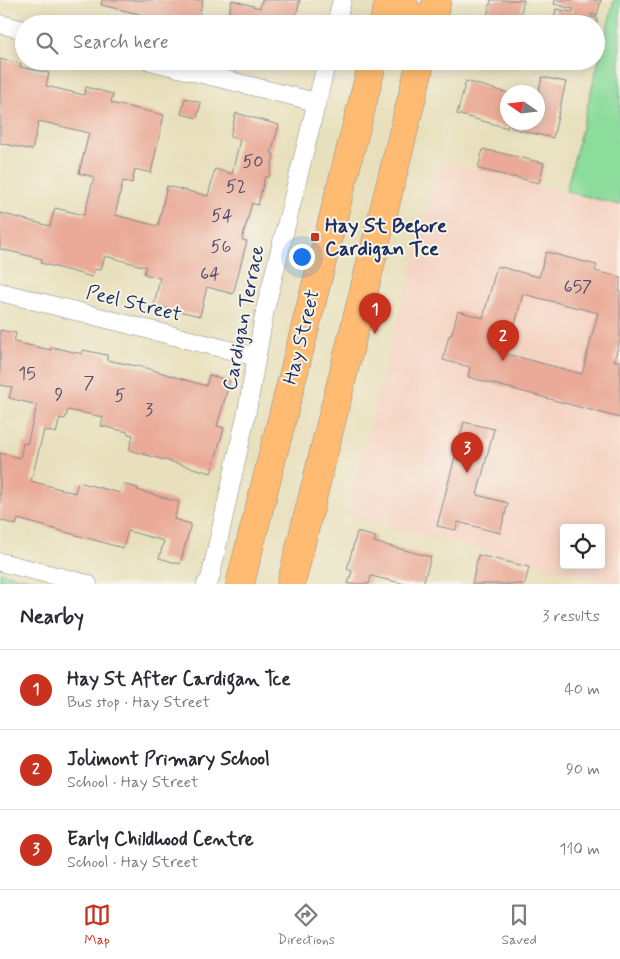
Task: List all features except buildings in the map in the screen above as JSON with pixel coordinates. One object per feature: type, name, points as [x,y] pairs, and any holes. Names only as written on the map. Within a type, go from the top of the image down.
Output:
[{"type":"main road","points":[[386,15],[390,0]]},
{"type":"main road","points":[[399,0],[410,15]]},
{"type":"main road","points":[[433,15],[436,0]]},
{"type":"main road","name":"Hay Street","points":[[240,584],[371,70]]},
{"type":"main road","points":[[291,584],[419,70]]},
{"type":"street","points":[[338,15],[342,0]]},
{"type":"street","points":[[0,24],[15,28]]},
{"type":"street","points":[[186,70],[316,102]]},
{"type":"street","name":"Cardigan Terrace","points":[[206,584],[210,578],[232,485],[270,286],[325,70]]},
{"type":"street","name":"Peel Street","points":[[0,292],[257,357]]},
{"type":"street","points":[[0,562],[88,584]]},
{"type":"shaded area","points":[[440,161],[620,205],[620,584],[346,516]]},
{"type":"green space","points":[[614,0],[620,0],[620,205],[566,191],[596,70],[605,70],[605,36]]},
{"type":"green space","points":[[0,572],[49,584],[0,584]]},
{"type":"place","name":"Hay St Before Cardigan Tce","points":[[315,237]]},
{"type":"place","name":"Hay St After Cardigan Tce","points":[[375,334]]},
{"type":"place","name":"Jolimont Primary School","points":[[503,361]]},
{"type":"place","name":"Early Childhood Centre","points":[[467,473]]}]
